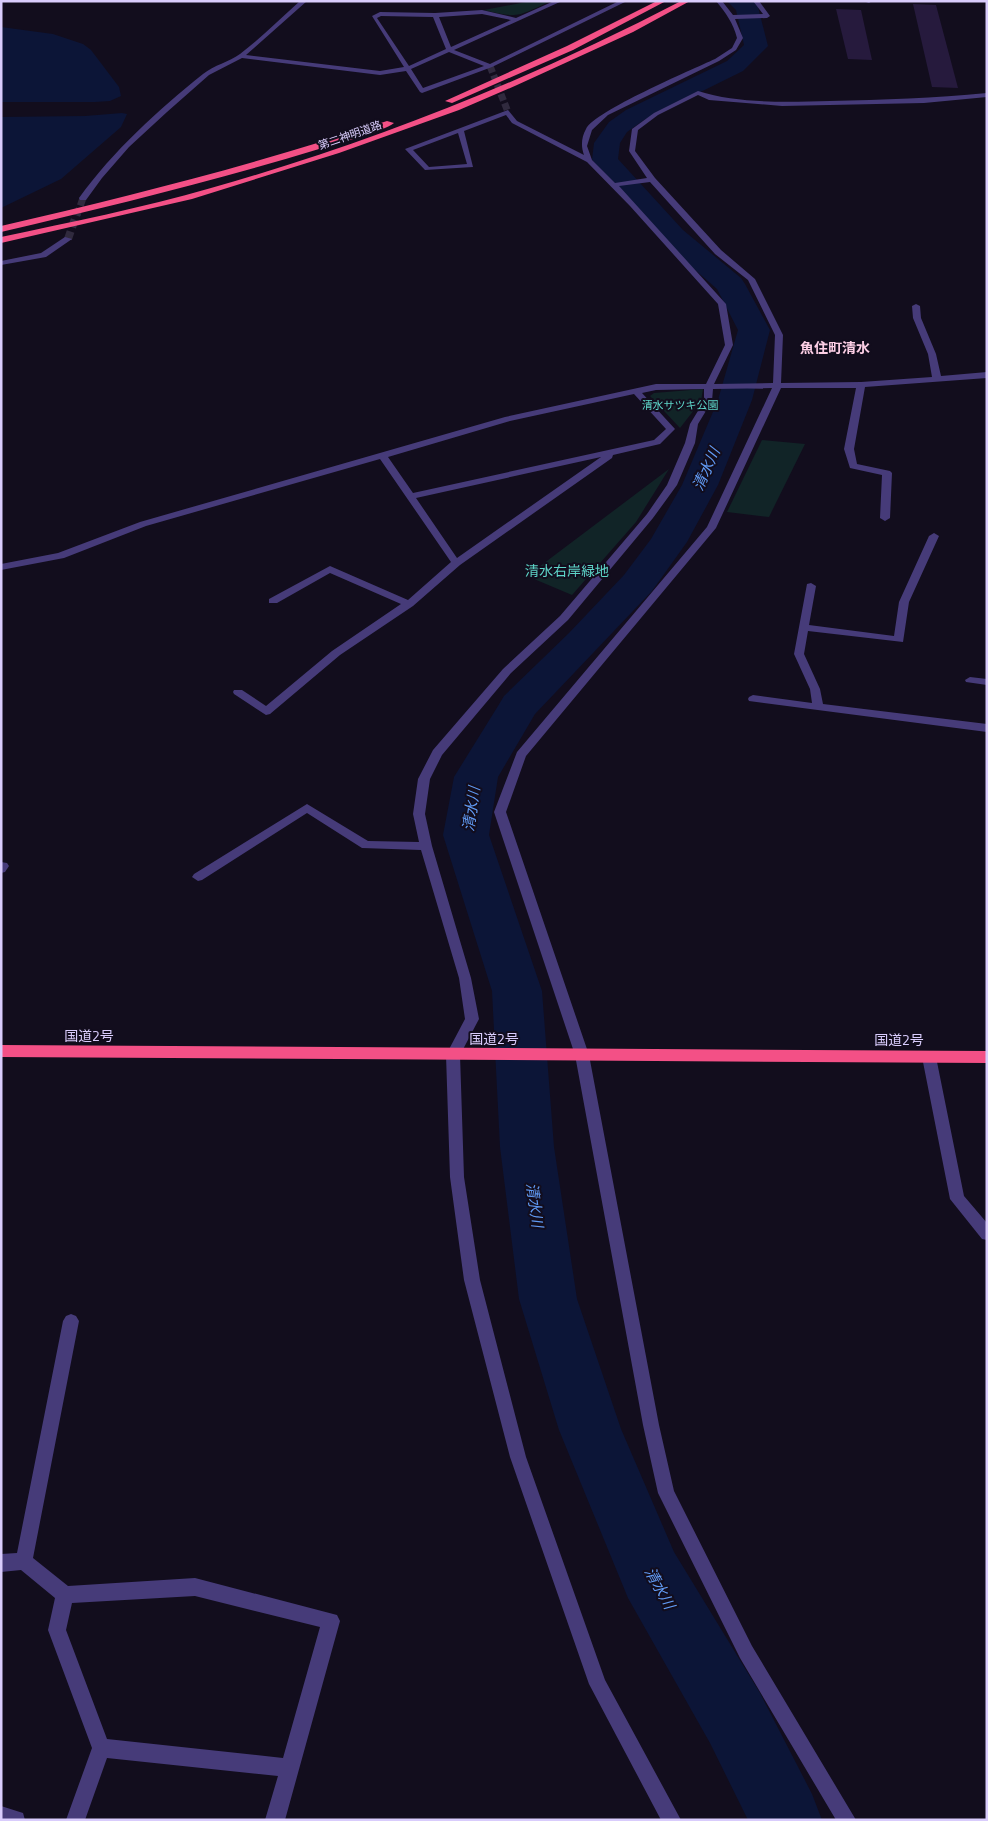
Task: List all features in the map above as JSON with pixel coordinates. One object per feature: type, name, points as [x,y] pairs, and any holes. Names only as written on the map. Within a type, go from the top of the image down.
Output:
[{"type":"highway","name":"第二神明道路","points":[[1,229],[91,209],[221,175],[341,140],[396,121],[511,75],[663,1]]},
{"type":"highway","name":"第二神明道路","points":[[1,240],[213,190],[361,144],[486,97],[590,51],[687,1]]},
{"type":"highway","name":"国道2号","points":[[1,1052],[987,1057]]},
{"type":"street","points":[[84,198],[98,176],[165,111],[207,74],[240,56],[304,1]]},
{"type":"street","points":[[240,56],[380,73],[406,68],[559,1]]},
{"type":"street","points":[[517,20],[482,12],[435,15],[380,14],[374,17],[422,91],[490,66],[624,1]]},
{"type":"street","points":[[589,161],[584,146],[589,129],[606,114],[717,60],[734,49],[740,38],[737,24],[719,1]]},
{"type":"street","points":[[733,18],[768,16],[756,1]]},
{"type":"street","points":[[435,15],[449,50],[490,66]]},
{"type":"street","points":[[846,1820],[746,1652],[666,1493],[649,1415],[582,1055],[500,812],[521,754],[711,528],[777,387],[780,335],[751,279],[718,252],[652,180],[632,151],[635,129],[656,114],[698,93],[709,98],[782,104],[924,101],[987,96]]},
{"type":"street","points":[[460,130],[471,166],[427,169],[408,150],[442,136],[508,112],[514,122],[589,161],[614,185],[722,304],[729,345],[709,386],[708,401],[694,424],[690,443],[676,476],[650,516],[564,618],[507,670],[437,753],[424,779],[420,805],[426,846],[465,978],[472,1019],[453,1055],[457,1176],[472,1280],[518,1457],[598,1684],[672,1820]]},
{"type":"street","points":[[614,185],[652,180]]},
{"type":"street","points":[[1,263],[43,255],[68,239]]},
{"type":"street","points":[[916,306],[917,318],[932,354],[937,379]]},
{"type":"street","points":[[1,567],[60,556],[144,524],[508,419],[656,387],[861,385],[987,375]]},
{"type":"street","points":[[861,385],[849,449],[853,466],[886,473],[885,518]]},
{"type":"street","points":[[410,497],[657,442],[671,428],[636,391]]},
{"type":"street","points":[[238,692],[266,711],[336,653],[409,604],[456,563],[613,453]]},
{"type":"street","points":[[382,455],[456,563]]},
{"type":"street","points":[[804,627],[899,640],[904,602],[934,536]]},
{"type":"street","points":[[273,601],[330,569],[409,604]]},
{"type":"street","points":[[812,586],[799,654],[815,689],[818,707]]},
{"type":"street","points":[[970,680],[987,682]]},
{"type":"street","points":[[753,699],[987,728]]},
{"type":"street","points":[[198,877],[307,808],[366,845],[426,846]]},
{"type":"street","points":[[929,1057],[957,1199],[987,1234]]},
{"type":"street","points":[[24,1561],[72,1321]]},
{"type":"street","points":[[1,1563],[24,1561],[65,1595],[194,1587],[331,1621],[275,1820]]},
{"type":"street","points":[[65,1595],[57,1630],[101,1748],[76,1820]]},
{"type":"street","points":[[101,1748],[290,1768]]},
{"type":"street","points":[[1,1816],[16,1820]]},
{"type":"green space","points":[[531,1],[551,1],[525,13],[512,15],[484,10]]},
{"type":"green space","name":"清水サツキ公園","points":[[703,389],[701,401],[680,428],[650,396],[654,393]]},
{"type":"green space","points":[[762,440],[805,444],[769,517],[727,512]]},
{"type":"green space","name":"清水右岸緑地","points":[[669,469],[636,522],[572,595],[527,576]]},
{"type":"water","points":[[1,27],[53,34],[83,44],[91,50],[119,87],[121,96],[110,101],[95,102],[1,102]]},
{"type":"water","points":[[127,114],[121,127],[61,179],[1,208],[1,117],[85,116]]},
{"type":"building","points":[[913,4],[936,5],[958,88],[932,87]]},
{"type":"building","points":[[836,9],[861,10],[872,60],[848,59]]},
{"type":"waterway","name":"清水川","points":[[738,1],[747,7],[756,46],[735,66],[635,115],[618,127],[607,143],[605,160],[673,236],[730,284],[754,330],[735,400],[700,485],[668,542],[638,583],[519,706],[476,777],[466,835],[517,991],[527,1147],[548,1299],[590,1430],[651,1575],[735,1718],[786,1820]]},
{"type":"tunnel","points":[[490,66],[508,112]]},
{"type":"tunnel","points":[[77,215],[83,198]]},
{"type":"tunnel","points":[[68,239],[77,213]]},
{"type":"district","name":"魚住町清水","points":[[835,347]]}]
